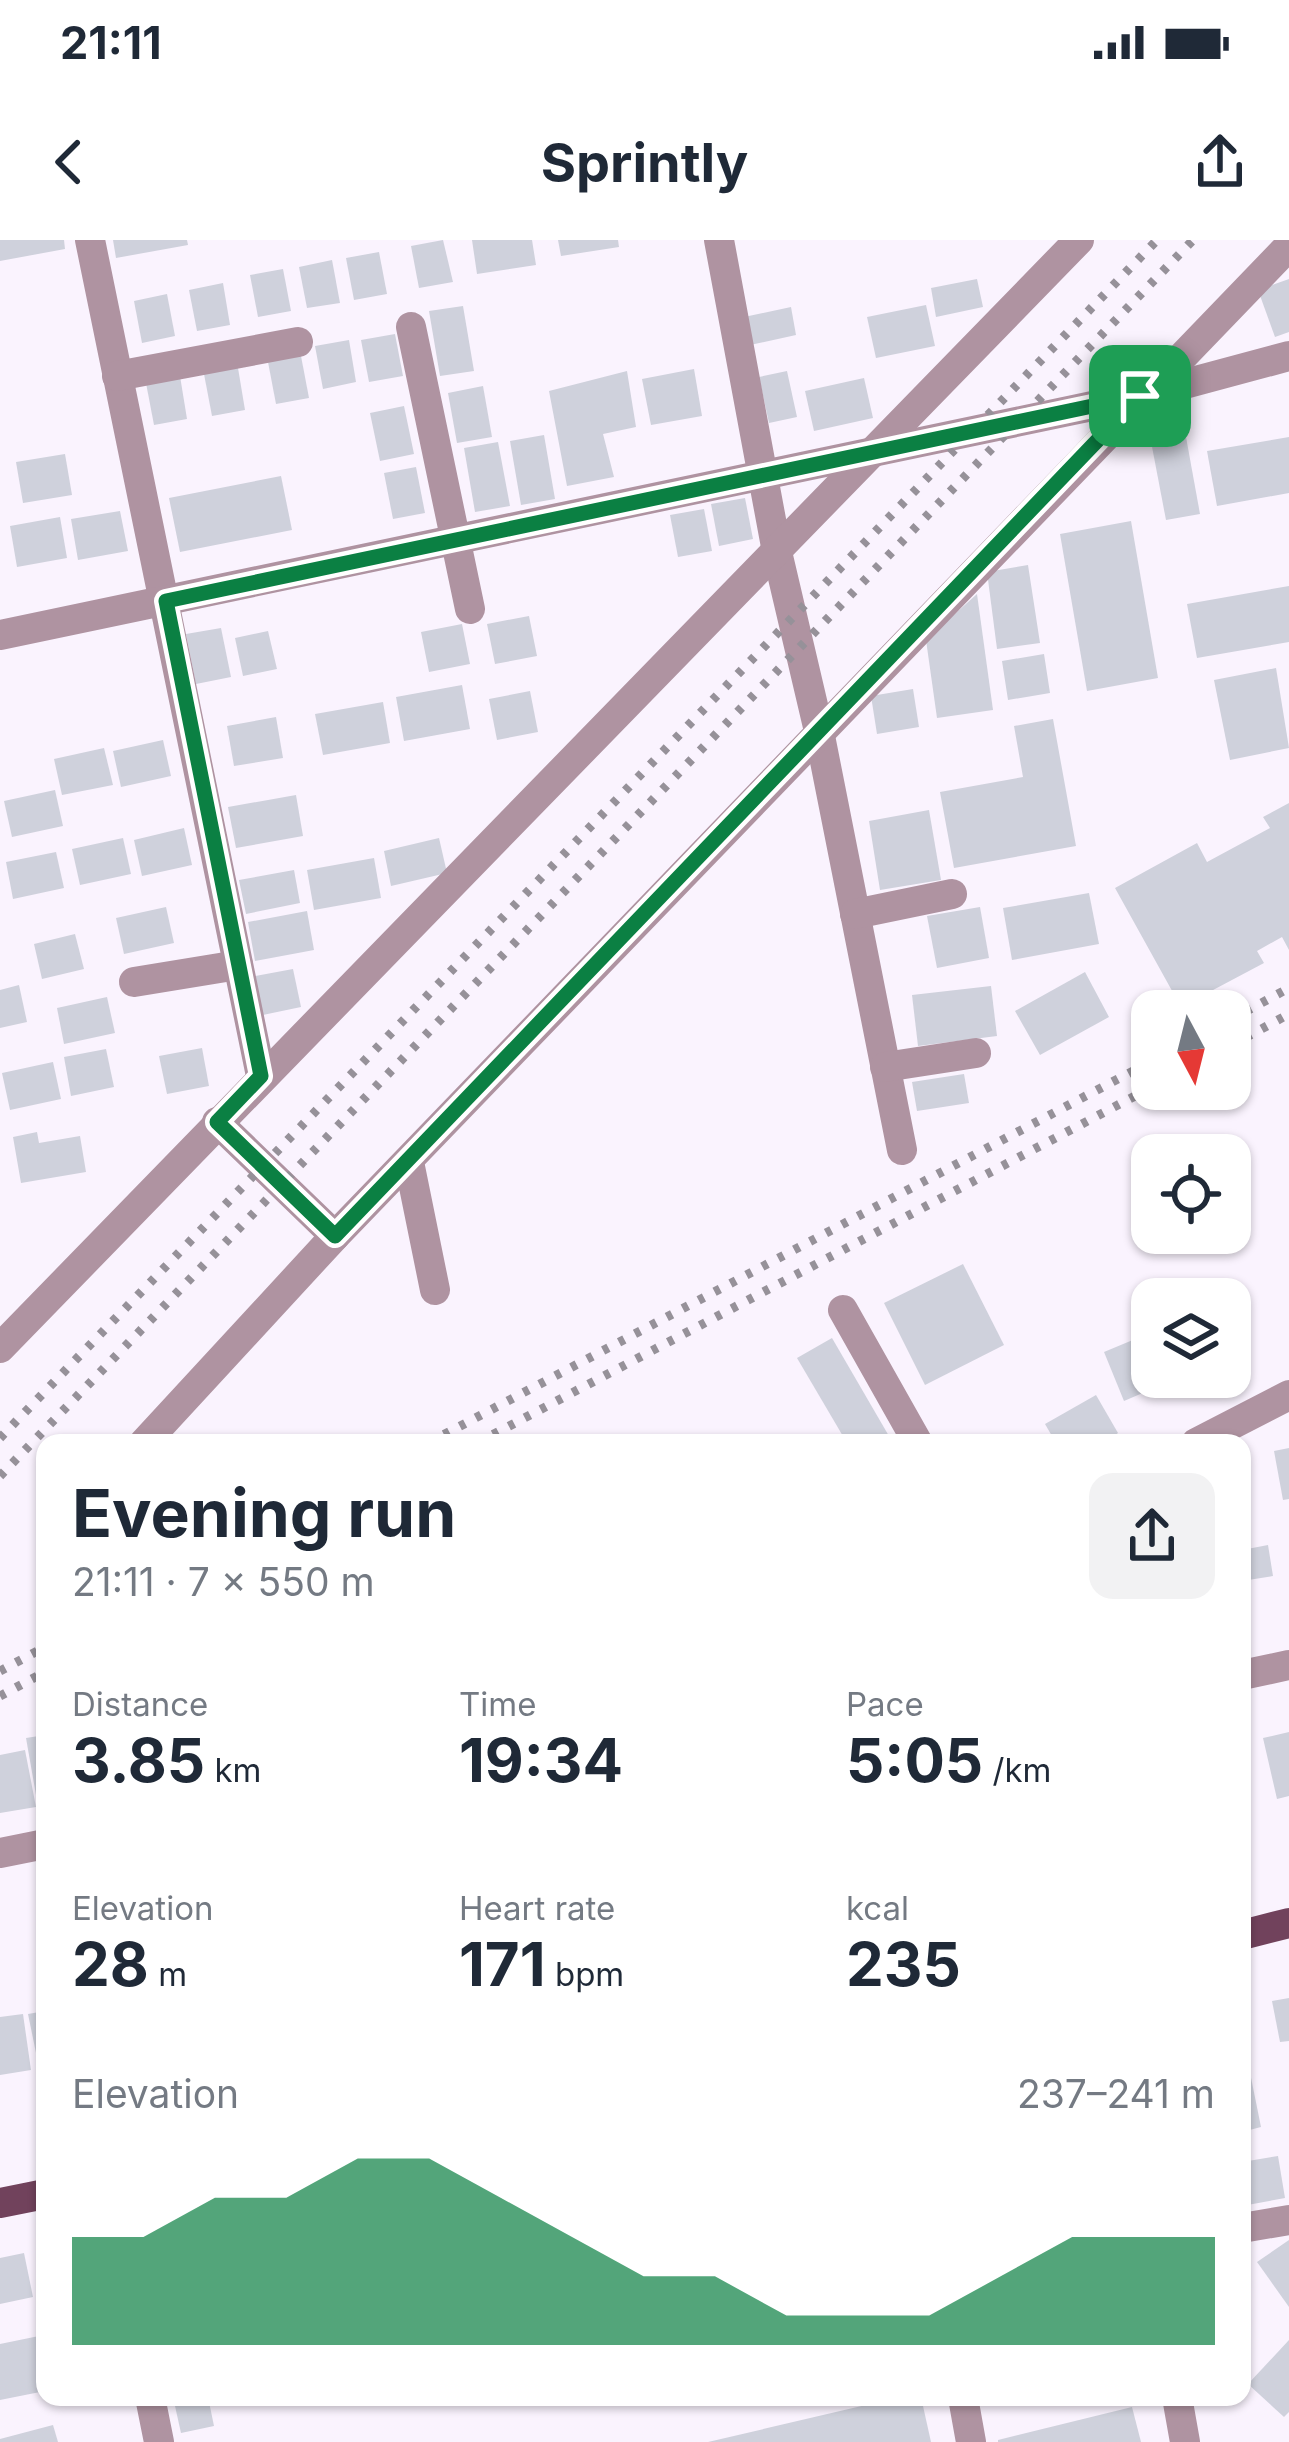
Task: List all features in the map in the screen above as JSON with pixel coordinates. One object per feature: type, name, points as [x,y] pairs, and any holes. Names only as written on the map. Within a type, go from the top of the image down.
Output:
[{"type":"main road","points":[[1251,1933],[1289,1923]]},
{"type":"main road","points":[[0,2203],[36,2196]]},
{"type":"street","points":[[90,240],[261,1076]]},
{"type":"street","points":[[719,240],[776,552],[819,730],[902,1150]]},
{"type":"street","points":[[0,1348],[1079,240]]},
{"type":"street","points":[[152,1434],[819,730],[1289,246]]},
{"type":"street","points":[[411,327],[470,609]]},
{"type":"street","points":[[117,376],[298,341]]},
{"type":"street","points":[[0,635],[1140,396],[1289,356]]},
{"type":"street","points":[[855,914],[952,894]]},
{"type":"street","points":[[134,982],[238,965]]},
{"type":"street","points":[[885,1067],[976,1053]]},
{"type":"street","points":[[217,1122],[335,1236]]},
{"type":"street","points":[[410,1162],[435,1290]]},
{"type":"street","points":[[843,1310],[913,1434]]},
{"type":"street","points":[[1213,1434],[1289,1395]]},
{"type":"street","points":[[1251,1673],[1289,1665]]},
{"type":"street","points":[[0,1853],[36,1846]]},
{"type":"street","points":[[1251,2226],[1289,2220]]},
{"type":"street","points":[[152,2406],[159,2442]]},
{"type":"street","points":[[965,2406],[971,2442]]},
{"type":"building","points":[[0,240],[64,240],[65,249],[0,261]]},
{"type":"building","points":[[113,240],[187,240],[188,245],[116,258]]},
{"type":"building","points":[[443,240],[453,282],[419,288],[411,246]]},
{"type":"building","points":[[472,240],[532,240],[536,265],[477,274]]},
{"type":"building","points":[[558,240],[618,240],[619,247],[561,256]]},
{"type":"building","points":[[379,252],[387,294],[354,300],[346,258]]},
{"type":"building","points":[[332,260],[340,303],[307,308],[299,267]]},
{"type":"building","points":[[283,269],[291,311],[258,317],[250,275]]},
{"type":"building","points":[[977,279],[983,307],[936,317],[931,288]]},
{"type":"building","points":[[1289,279],[1289,332],[1275,337],[1258,290]]},
{"type":"building","points":[[223,283],[230,325],[197,331],[189,290]]},
{"type":"building","points":[[167,294],[175,336],[142,343],[134,301]]},
{"type":"building","points":[[926,305],[935,346],[876,358],[867,317]]},
{"type":"building","points":[[463,306],[474,371],[440,376],[429,311]]},
{"type":"building","points":[[791,307],[796,335],[750,345],[744,317]]},
{"type":"building","points":[[395,334],[403,376],[369,382],[361,340]]},
{"type":"building","points":[[349,340],[356,382],[323,389],[315,346]]},
{"type":"building","points":[[301,356],[309,398],[276,404],[268,362]]},
{"type":"building","points":[[238,368],[245,410],[212,416],[204,374]]},
{"type":"building","points":[[694,369],[702,416],[651,425],[642,379]]},
{"type":"building","points":[[627,371],[636,427],[603,434],[614,477],[567,486],[549,391]]},
{"type":"building","points":[[787,371],[797,417],[769,423],[759,377]]},
{"type":"building","points":[[180,376],[187,419],[154,425],[146,383]]},
{"type":"building","points":[[864,378],[873,418],[814,431],[805,391]]},
{"type":"building","points":[[483,386],[492,437],[457,443],[448,393]]},
{"type":"building","points":[[1180,404],[1200,514],[1166,520],[1145,410]]},
{"type":"building","points":[[404,406],[414,454],[380,461],[370,413]]},
{"type":"building","points":[[544,435],[555,499],[521,505],[510,441]]},
{"type":"building","points":[[1289,437],[1289,493],[1217,506],[1207,451]]},
{"type":"building","points":[[498,442],[510,506],[475,512],[464,448]]},
{"type":"building","points":[[65,454],[72,495],[23,503],[16,462]]},
{"type":"building","points":[[416,467],[425,513],[393,519],[384,473]]},
{"type":"building","points":[[281,476],[292,530],[180,552],[169,498]]},
{"type":"building","points":[[745,498],[753,539],[719,546],[711,504]]},
{"type":"building","points":[[704,509],[712,551],[678,557],[670,515]]},
{"type":"building","points":[[120,511],[128,551],[78,560],[71,519]]},
{"type":"building","points":[[60,517],[67,558],[17,567],[10,526]]},
{"type":"building","points":[[1131,521],[1158,678],[1087,691],[1060,534]]},
{"type":"building","points":[[1028,565],[1040,643],[997,649],[987,572]]},
{"type":"building","points":[[1289,586],[1289,642],[1197,658],[1187,604]]},
{"type":"building","points":[[977,594],[993,710],[937,718],[926,640]]},
{"type":"building","points":[[529,616],[537,656],[495,664],[487,624]]},
{"type":"building","points":[[462,624],[470,664],[429,672],[421,632]]},
{"type":"building","points":[[221,628],[231,677],[196,684],[186,634]]},
{"type":"building","points":[[268,631],[277,669],[243,676],[235,638]]},
{"type":"building","points":[[1044,654],[1050,693],[1008,700],[1002,661]]},
{"type":"building","points":[[1276,668],[1289,748],[1230,760],[1214,680]]},
{"type":"building","points":[[462,685],[470,729],[404,741],[396,697]]},
{"type":"building","points":[[913,689],[919,727],[877,734],[871,696]]},
{"type":"building","points":[[530,691],[538,732],[497,740],[489,699]]},
{"type":"building","points":[[383,702],[390,743],[323,755],[315,714]]},
{"type":"building","points":[[276,717],[283,758],[234,766],[227,726]]},
{"type":"building","points":[[1053,719],[1076,846],[954,868],[940,792],[1023,777],[1014,726]]},
{"type":"building","points":[[163,740],[171,776],[121,787],[113,751]]},
{"type":"building","points":[[104,748],[113,785],[62,795],[54,759]]},
{"type":"building","points":[[55,790],[63,826],[12,837],[4,801]]},
{"type":"building","points":[[296,795],[303,836],[236,848],[228,807]]},
{"type":"building","points":[[1289,803],[1289,950],[1282,937],[1257,951],[1264,963],[1213,990],[1172,990],[1115,888],[1197,843],[1207,862],[1270,828],[1263,817]]},
{"type":"building","points":[[929,810],[941,880],[880,890],[869,821]]},
{"type":"building","points":[[184,828],[192,865],[142,876],[134,840]]},
{"type":"building","points":[[123,838],[131,874],[80,885],[72,849]]},
{"type":"building","points":[[439,838],[447,873],[391,886],[384,851]]},
{"type":"building","points":[[56,852],[64,888],[13,899],[6,862]]},
{"type":"building","points":[[374,858],[381,898],[314,910],[307,870]]},
{"type":"building","points":[[294,870],[300,903],[246,914],[239,880]]},
{"type":"building","points":[[1089,893],[1099,944],[1012,960],[1003,908]]},
{"type":"building","points":[[166,907],[174,943],[124,954],[116,918]]},
{"type":"building","points":[[980,907],[989,958],[937,968],[927,916]]},
{"type":"building","points":[[307,911],[314,950],[255,961],[248,922]]},
{"type":"building","points":[[75,934],[84,969],[42,979],[34,944]]},
{"type":"building","points":[[293,969],[301,1007],[258,1016],[250,977]]},
{"type":"building","points":[[1085,972],[1109,1017],[1040,1055],[1015,1011]]},
{"type":"building","points":[[19,985],[27,1022],[0,1028],[0,990]]},
{"type":"building","points":[[991,986],[997,1036],[918,1046],[912,995]]},
{"type":"building","points":[[107,997],[115,1033],[64,1044],[57,1008]]},
{"type":"building","points":[[202,1048],[209,1086],[167,1094],[159,1056]]},
{"type":"building","points":[[106,1049],[114,1087],[71,1096],[64,1057]]},
{"type":"building","points":[[53,1062],[61,1099],[10,1110],[2,1073]]},
{"type":"building","points":[[964,1074],[969,1103],[917,1111],[912,1082]]},
{"type":"building","points":[[37,1132],[39,1143],[80,1136],[86,1172],[21,1183],[13,1137]]},
{"type":"building","points":[[963,1264],[1004,1345],[925,1385],[884,1303]]},
{"type":"building","points":[[832,1338],[888,1434],[842,1434],[797,1358]]},
{"type":"building","points":[[1131,1341],[1131,1398],[1124,1401],[1104,1352]]},
{"type":"building","points":[[1096,1395],[1118,1433],[1051,1434],[1045,1424]]},
{"type":"building","points":[[1289,1448],[1289,1499],[1283,1500],[1274,1451]]},
{"type":"building","points":[[1268,1545],[1273,1576],[1251,1580],[1251,1548]]},
{"type":"building","points":[[1289,1732],[1289,1796],[1277,1799],[1263,1738]]},
{"type":"building","points":[[36,1736],[36,1795],[26,1738]]},
{"type":"building","points":[[25,1750],[36,1807],[0,1813],[0,1755]]},
{"type":"building","points":[[1289,1998],[1289,2041],[1280,2042],[1272,2001]]},
{"type":"building","points":[[36,2013],[36,2053],[28,2014]]},
{"type":"building","points":[[23,2014],[31,2070],[0,2075],[0,2017]]},
{"type":"building","points":[[1251,2078],[1261,2127],[1251,2130]]},
{"type":"building","points":[[1278,2156],[1285,2198],[1251,2204],[1251,2160]]},
{"type":"building","points":[[1289,2240],[1289,2307],[1257,2262]]},
{"type":"building","points":[[24,2253],[33,2297],[0,2304],[0,2258]]},
{"type":"building","points":[[36,2337],[36,2393],[0,2400],[0,2344]]},
{"type":"building","points":[[1289,2340],[1289,2412],[1284,2417],[1251,2387],[1251,2381]]},
{"type":"building","points":[[175,2406],[210,2406],[214,2426],[181,2433]]},
{"type":"building","points":[[862,2406],[923,2406],[931,2442],[708,2442]]},
{"type":"building","points":[[1132,2407],[1141,2442],[998,2442],[998,2440]]},
{"type":"building","points":[[53,2425],[58,2442],[0,2442],[0,2439]]},
{"type":"railway","points":[[0,1438],[1157,240]]},
{"type":"railway","points":[[41,1434],[1193,240]]},
{"type":"railway","points":[[1251,1009],[1289,988]]},
{"type":"railway","points":[[1251,1035],[1289,1014]]},
{"type":"railway","points":[[445,1434],[1131,1072]]},
{"type":"railway","points":[[494,1434],[1131,1098]]},
{"type":"railway","points":[[0,1476],[36,1439]]},
{"type":"railway","points":[[0,1671],[36,1652]]},
{"type":"railway","points":[[0,1696],[36,1677]]},
{"type":"route","points":[[1140,396],[335,1236],[217,1122],[261,1076],[166,601],[1140,396]]}]
